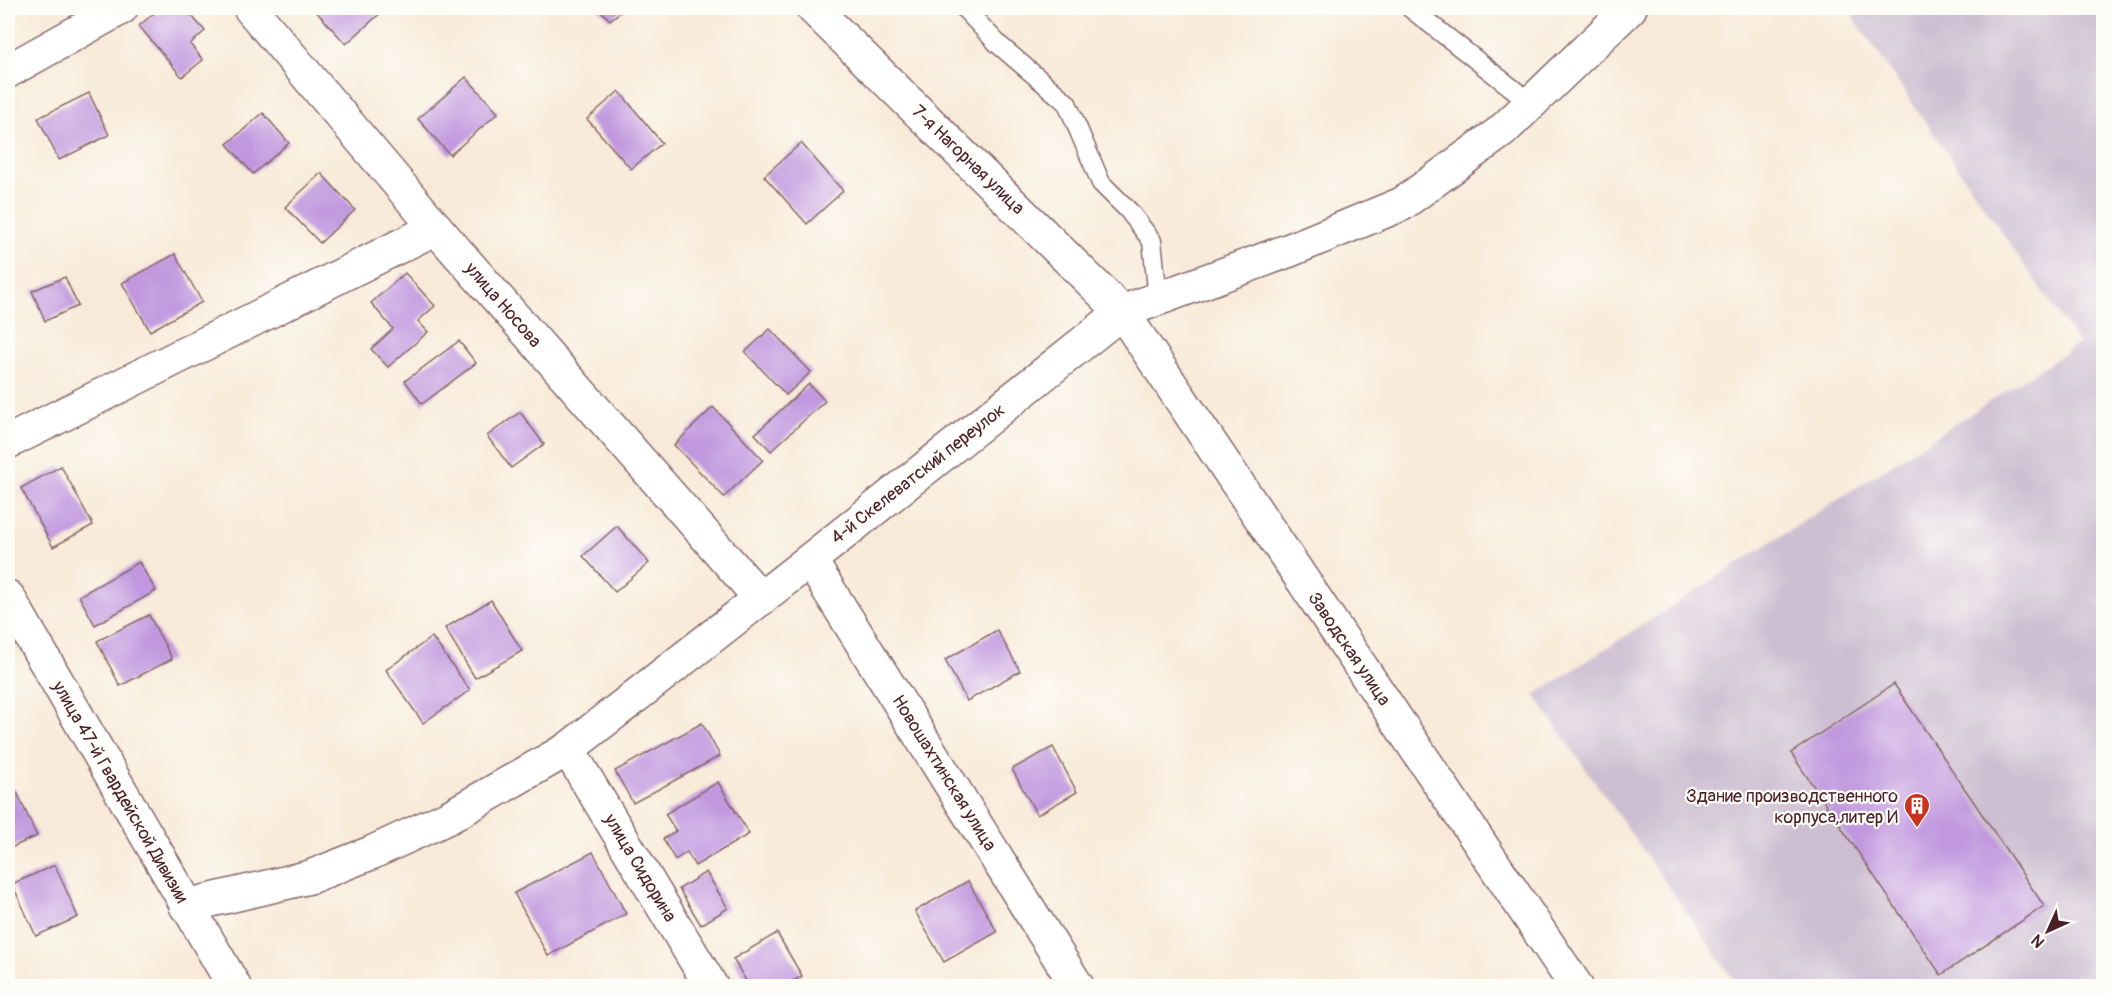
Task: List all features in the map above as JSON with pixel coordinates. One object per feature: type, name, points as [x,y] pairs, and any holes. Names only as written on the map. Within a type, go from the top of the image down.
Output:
[{"type":"street","points":[[8,71],[121,8]]},
{"type":"street","name":"улица Носова","points":[[250,8],[436,228],[761,599]]},
{"type":"street","name":"7-я Нагорная улица","points":[[813,8],[1122,312]]},
{"type":"street","name":"4-й Скелеватский переулок","points":[[186,906],[310,877],[371,853],[449,817],[568,748],[761,599],[1122,312],[1290,250],[1402,204],[1502,131],[1630,8]]},
{"type":"street","points":[[8,442],[436,228]]},
{"type":"street","name":"Заводская улица","points":[[1122,312],[1576,987]]},
{"type":"street","name":"Новошахтинская улица","points":[[810,560],[1077,987]]},
{"type":"street","name":"улица 47-й Гвардейской Дивизии","points":[[8,597],[233,986]]},
{"type":"street","name":"улица Сидорина","points":[[568,748],[711,987]]},
{"type":"lane","points":[[964,8],[998,44],[1067,103],[1101,183],[1129,212],[1152,241],[1158,298]]},
{"type":"lane","points":[[1410,8],[1531,103]]},
{"type":"shaded area","points":[[1847,8],[2103,8],[2103,986],[1738,986],[1534,695],[2079,344]]},
{"type":"building","points":[[160,8],[185,8],[205,31],[190,44],[203,60],[182,77],[139,26]]},
{"type":"building","points":[[313,8],[386,8],[346,44]]},
{"type":"building","points":[[598,8],[625,8],[610,20]]},
{"type":"building","points":[[466,77],[498,113],[450,155],[418,119]]},
{"type":"building","points":[[619,91],[662,143],[631,169],[587,119]]},
{"type":"building","points":[[89,93],[109,135],[59,160],[38,118]]},
{"type":"building","points":[[263,113],[289,143],[253,174],[227,144]]},
{"type":"building","points":[[801,143],[843,191],[807,224],[764,176]]},
{"type":"building","points":[[321,173],[355,210],[320,243],[285,207]]},
{"type":"building","points":[[175,254],[202,302],[150,331],[122,283]]},
{"type":"building","points":[[405,273],[435,306],[418,321],[428,332],[388,367],[371,349],[393,329],[371,303]]},
{"type":"building","points":[[65,277],[78,306],[45,321],[32,291]]},
{"type":"building","points":[[770,329],[811,372],[786,395],[745,352]]},
{"type":"building","points":[[459,341],[476,363],[422,404],[405,381]]},
{"type":"building","points":[[809,384],[825,401],[771,451],[755,434]]},
{"type":"building","points":[[713,407],[763,460],[724,497],[674,445]]},
{"type":"building","points":[[520,412],[544,444],[511,468],[487,436]]},
{"type":"building","points":[[61,466],[93,525],[53,547],[21,488]]},
{"type":"building","points":[[617,526],[649,563],[615,592],[583,556]]},
{"type":"building","points":[[139,562],[156,591],[95,625],[79,596]]},
{"type":"building","points":[[491,600],[522,651],[475,678],[445,628]]},
{"type":"building","points":[[149,615],[172,659],[120,686],[97,641]]},
{"type":"building","points":[[997,630],[1020,671],[967,701],[945,660]]},
{"type":"building","points":[[432,637],[470,690],[423,723],[386,670]]},
{"type":"building","name":"Здание производственного корпуса,литер И","points":[[1894,684],[2044,906],[1941,975],[1791,753]]},
{"type":"building","points":[[702,723],[720,756],[633,803],[615,771]]},
{"type":"building","points":[[1053,747],[1077,792],[1037,815],[1012,769]]},
{"type":"building","points":[[718,782],[749,834],[695,866],[687,852],[675,860],[663,839],[676,831],[665,814]]},
{"type":"building","points":[[15,788],[37,836],[8,849],[8,791]]},
{"type":"building","points":[[593,852],[626,914],[548,956],[514,893]]},
{"type":"building","points":[[55,865],[78,917],[36,936],[12,884]]},
{"type":"building","points":[[706,872],[728,908],[701,925],[679,889]]},
{"type":"building","points":[[968,881],[997,932],[944,962],[915,911]]},
{"type":"building","points":[[777,933],[802,976],[785,986],[749,986],[733,959]]},
{"type":"place","name":"Здание производственного корпуса,литер И","points":[[1917,829]]}]
